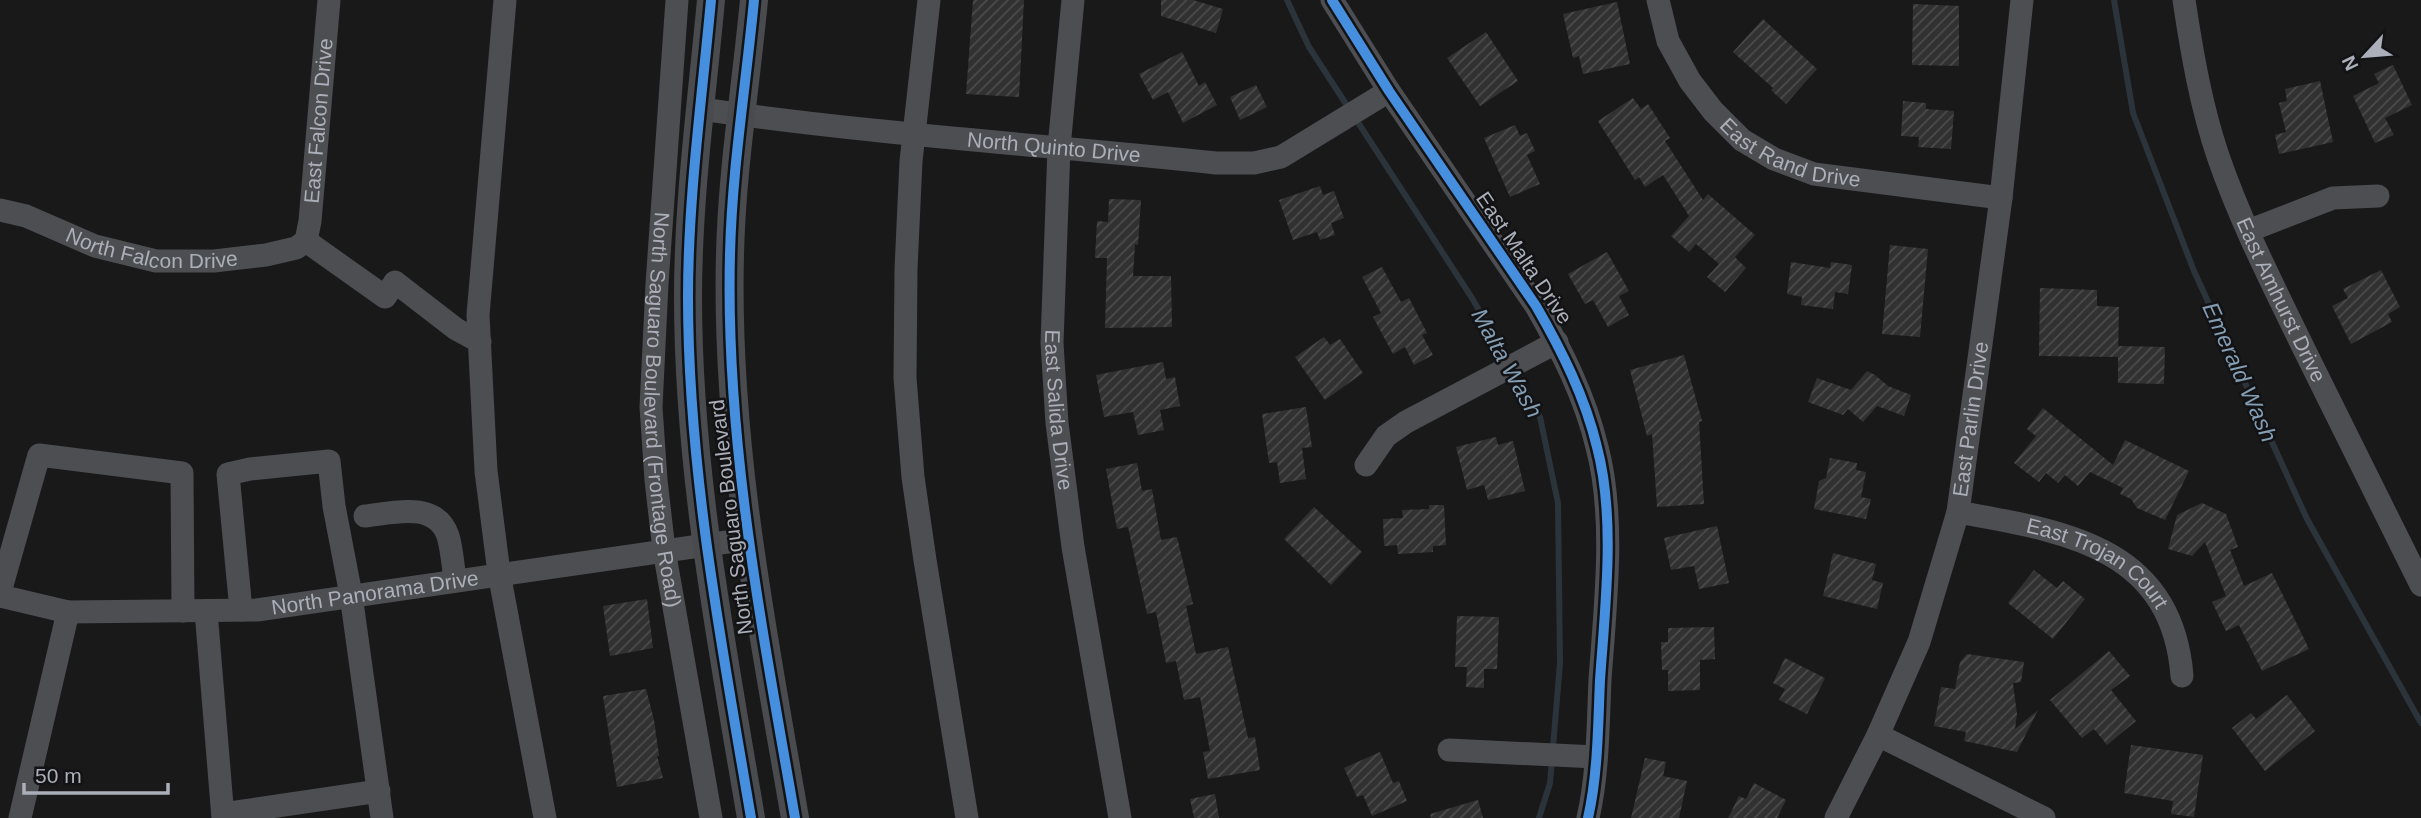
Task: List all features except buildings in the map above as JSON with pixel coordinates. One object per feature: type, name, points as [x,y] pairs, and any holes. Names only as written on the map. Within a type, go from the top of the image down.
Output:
[{"type":"main road","name":"North Saguaro Boulevard","points":[[711,0],[692,194],[688,296],[691,401],[701,507],[751,818]]},
{"type":"main road","name":"North Saguaro Boulevard","points":[[754,0],[733,197],[731,323],[737,432],[748,539],[794,818]]},
{"type":"street","name":"East Falcon Drive","points":[[306,241],[329,0]]},
{"type":"street","points":[[505,0],[478,315],[486,471],[499,573],[545,818]]},
{"type":"street","name":"North Saguaro Boulevard (Frontage Road)","points":[[677,0],[651,407],[664,550],[711,818]]},
{"type":"street","points":[[929,0],[911,162],[905,269],[905,378],[925,560],[967,818]]},
{"type":"street","name":"East Salida Drive","points":[[1073,0],[1059,147],[1052,343],[1056,423],[1073,547],[1120,818]]},
{"type":"street","name":"East Malta Drive","points":[[1332,0],[1389,91],[1504,258],[1557,342],[1585,404],[1598,449],[1605,499],[1607,549],[1596,757],[1588,818]]},
{"type":"street","name":"East Rand Drive","points":[[1658,0],[1668,41],[1690,81],[1713,111],[1742,139],[1774,159],[1814,174],[2001,198]]},
{"type":"street","name":"East Parlin Drive","points":[[1836,818],[1878,735],[1919,642],[1958,512],[2001,198],[2022,0]]},
{"type":"street","name":"East Amhurst Drive","points":[[2184,0],[2191,48],[2217,154],[2248,231],[2415,559],[2421,585]]},
{"type":"street","name":"North Quinto Drive","points":[[701,109],[915,134],[1216,163],[1254,163],[1281,157],[1389,91]]},
{"type":"street","points":[[2248,231],[2333,198],[2378,196]]},
{"type":"street","name":"North Falcon Drive","points":[[0,210],[26,216],[95,246],[156,261],[215,261],[266,255],[296,248],[306,241]]},
{"type":"street","points":[[306,241],[385,297],[395,282],[456,329],[480,342]]},
{"type":"street","points":[[1366,464],[1386,436],[1406,422],[1557,342]]},
{"type":"street","points":[[0,594],[39,455],[182,473],[183,611]]},
{"type":"street","points":[[241,610],[228,474],[250,469],[329,461],[382,818]]},
{"type":"street","points":[[365,516],[412,511],[425,512],[435,518],[448,534],[455,580]]},
{"type":"street","name":"East Trojan Court","points":[[1958,512],[2085,541],[2124,563],[2160,600],[2180,650],[2182,676]]},
{"type":"street","name":"North Panorama Drive","points":[[0,594],[68,612],[257,610],[748,539]]},
{"type":"street","points":[[206,611],[223,816],[379,791]]},
{"type":"street","points":[[20,818],[68,612]]},
{"type":"street","points":[[1878,735],[2044,818]]},
{"type":"street","points":[[1449,750],[1596,757]]},
{"type":"waterway","name":"Malta Wash","points":[[1287,0],[1309,47],[1472,298],[1540,417],[1558,503],[1560,663],[1550,783],[1539,818]]},
{"type":"waterway","name":"Emerald Wash","points":[[2114,0],[2133,113],[2194,271],[2307,519],[2421,723]]},
{"type":"cycle path","points":[[711,0],[690,223],[690,363],[700,493],[751,818]]},
{"type":"cycle path","points":[[754,0],[731,222],[730,325],[740,467],[749,538],[795,818]]},
{"type":"cycle path","points":[[1332,0],[1389,91],[1536,306],[1572,375],[1592,428],[1603,475],[1608,563],[1597,750],[1588,818]]}]
